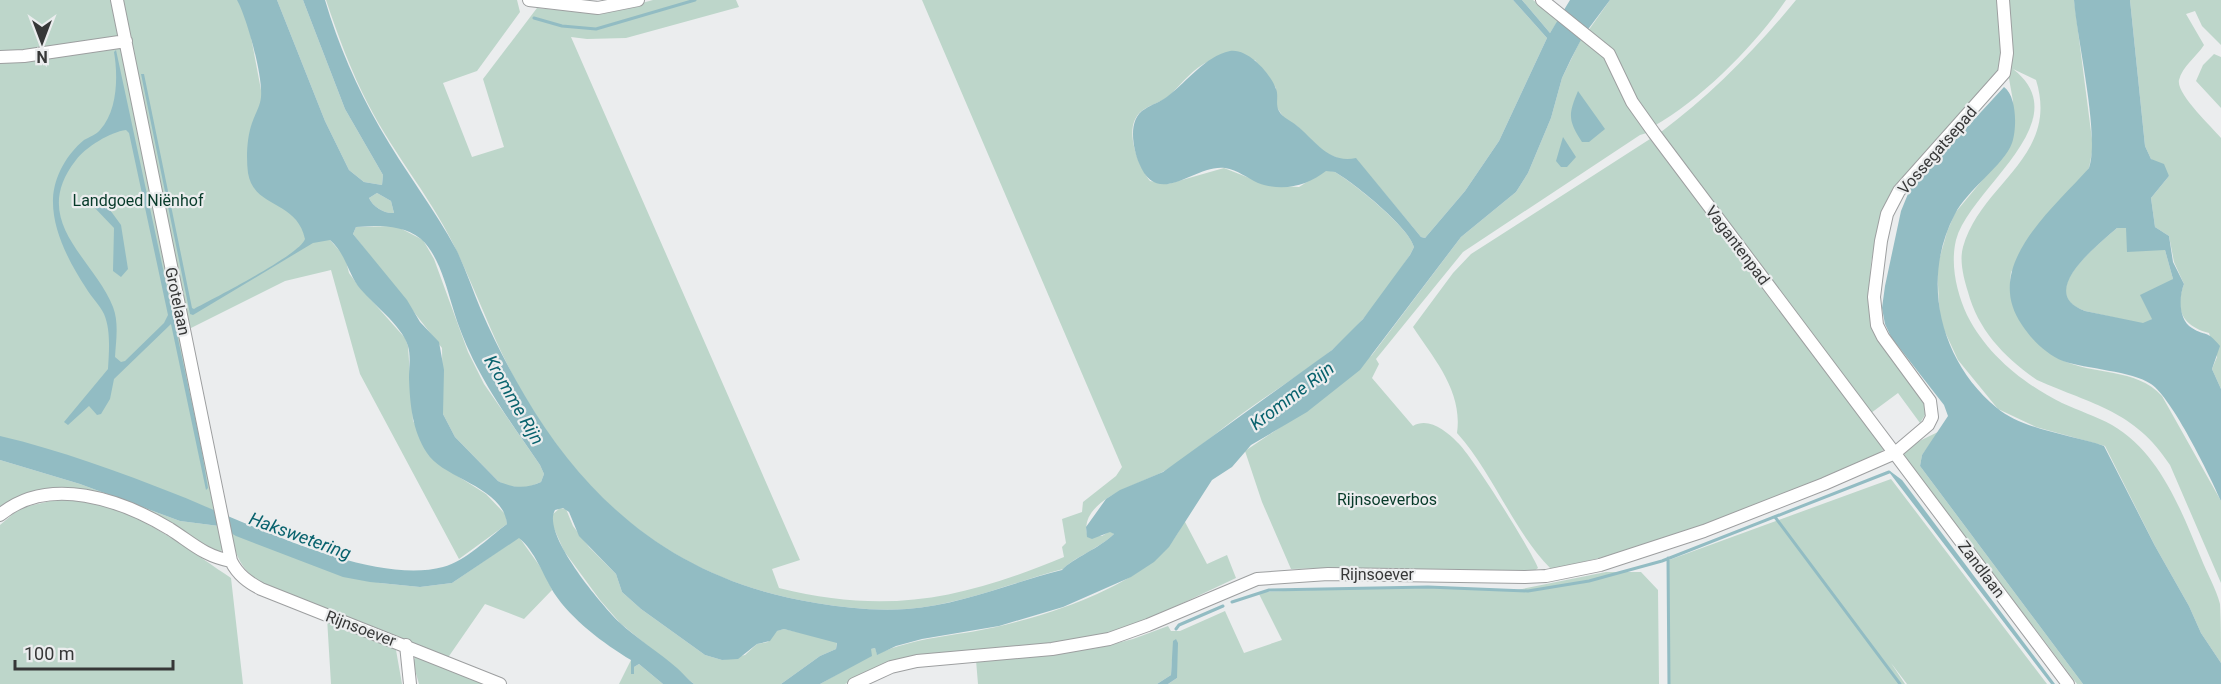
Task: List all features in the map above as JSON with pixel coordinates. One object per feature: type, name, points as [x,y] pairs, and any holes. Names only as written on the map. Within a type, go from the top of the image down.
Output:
[{"type":"street","name":"Grotelaan","points":[[117,0],[231,561]]},
{"type":"street","points":[[529,0],[598,8],[638,0]]},
{"type":"street","name":"Vagantenpad","points":[[1542,0],[1609,54],[1632,102],[1643,118],[1895,453]]},
{"type":"street","name":"Vossegatsepad","points":[[1895,453],[1928,424],[1932,417],[1932,408],[1930,401],[1883,337],[1877,325],[1874,310],[1876,275],[1887,214],[1899,191],[1933,150],[2004,73],[2007,53],[2003,0]]},
{"type":"street","points":[[0,57],[24,56],[126,41]]},
{"type":"street","name":"Rijnsoever","points":[[854,684],[891,667],[917,661],[1052,649],[1109,639],[1148,626],[1257,579],[1328,574],[1525,577],[1572,572],[1638,554],[1704,531],[1824,484],[1895,453]]},
{"type":"street","name":"Zandlaan","points":[[1895,453],[2068,684]]},
{"type":"street","points":[[0,515],[28,500],[61,493],[76,493],[151,519],[210,557],[231,561]]},
{"type":"street","name":"Rijnsoever","points":[[231,561],[245,580],[261,589],[500,684]]},
{"type":"street","points":[[406,645],[410,684]]},
{"type":"green space","name":"Landgoed Niënhof","points":[[0,0],[244,0],[261,90],[330,240],[345,257],[349,273],[357,284],[405,338],[408,346],[413,421],[440,465],[486,494],[506,515],[507,524],[459,559],[360,374],[331,270],[285,281],[181,333],[216,511],[0,440]]},
{"type":"green space","points":[[277,0],[303,0],[345,109],[383,175],[382,185],[364,182],[349,170],[325,121]]},
{"type":"green space","points":[[326,0],[517,0],[520,12],[477,71],[443,83],[472,157],[504,147],[483,79],[537,8],[601,14],[653,0],[736,0],[739,7],[626,38],[571,37],[800,560],[772,569],[779,588],[818,596],[855,600],[890,601],[958,592],[992,583],[1064,557],[1062,547],[1066,543],[1062,519],[1082,512],[1083,502],[1116,476],[1122,467],[922,0],[1513,0],[1547,38],[1499,141],[1465,191],[1425,238],[1421,237],[1356,159],[1345,161],[1325,153],[1297,126],[1284,118],[1276,106],[1276,88],[1255,60],[1225,58],[1209,61],[1193,72],[1168,97],[1143,110],[1136,117],[1132,135],[1137,155],[1150,181],[1168,184],[1224,168],[1267,185],[1299,187],[1326,170],[1335,172],[1367,195],[1402,228],[1414,247],[1410,255],[1364,317],[1332,350],[1166,470],[1103,501],[1087,521],[1087,534],[1102,536],[1110,531],[1114,534],[1102,544],[1063,569],[986,593],[927,607],[873,609],[816,603],[768,593],[724,578],[684,559],[646,535],[612,507],[580,474],[551,438],[515,380],[449,236],[368,104],[345,53]]},
{"type":"green space","points":[[1522,0],[1533,0],[1559,19],[1550,33]]},
{"type":"green space","points":[[1610,0],[1786,0],[1759,35],[1726,70],[1691,101],[1654,126],[1588,31]]},
{"type":"green space","points":[[1796,0],[2000,0],[2002,70],[1879,222],[1871,263],[1869,302],[1925,397],[1928,410],[1920,423],[1898,393],[1871,413],[1662,137],[1661,132],[1733,70]]},
{"type":"green space","points":[[2005,0],[2074,0],[2093,147],[2089,168],[2011,272],[2010,288],[2013,301],[2018,314],[2034,336],[2045,349],[2055,356],[2086,368],[2140,380],[2162,396],[2221,501],[2221,583],[2170,465],[2156,447],[2142,432],[2111,411],[2037,380],[2004,353],[1978,319],[1962,270],[1963,247],[1972,225],[2028,150],[2037,130],[2040,107],[2036,80],[2013,69],[2030,89],[2034,110],[2028,132],[2015,154],[1965,220],[1956,240],[1954,269],[1960,298],[1975,329],[2008,367],[2034,387],[2062,403],[2112,425],[2129,437],[2156,467],[2177,502],[2220,604],[2221,663],[2201,633],[2105,446],[2036,427],[1998,409],[1958,360],[1940,321],[1937,267],[1947,232],[1955,213],[1999,160],[2013,101],[2008,73]]},
{"type":"green space","points":[[2130,0],[2221,0],[2221,45],[2202,26],[2195,11],[2186,14],[2204,45],[2186,66],[2179,80],[2189,102],[2221,138],[2221,389],[2212,369],[2217,357],[2209,333],[2193,326],[2183,316],[2180,302],[2184,284],[2174,262],[2169,236],[2155,227],[2151,198],[2169,176],[2151,159],[2145,146]]},
{"type":"green space","name":"Rijnsoeverbos","points":[[1583,35],[1606,55],[1650,132],[1640,135],[1463,252],[1376,359],[1379,364],[1372,378],[1413,426],[1425,423],[1437,426],[1464,450],[1500,503],[1538,568],[1533,572],[1334,572],[1333,568],[1291,569],[1262,502],[1245,451],[1288,422],[1372,355],[1461,237],[1516,192],[1528,173],[1551,118],[1562,78]]},
{"type":"green space","points":[[2214,54],[2221,57],[2221,108],[2196,81],[2203,65]]},
{"type":"green space","points":[[1650,139],[1886,448],[1873,457],[1715,521],[1593,560],[1551,569],[1526,538],[1482,466],[1457,433],[1456,403],[1451,389],[1438,364],[1413,327],[1453,273],[1471,254]]},
{"type":"green space","points":[[377,193],[391,201],[394,213],[383,211],[373,204],[369,198]]},
{"type":"green space","points":[[396,226],[423,240],[434,259],[468,352],[484,384],[540,465],[544,474],[541,482],[526,488],[507,486],[498,481],[455,437],[443,414],[442,348],[353,234],[356,227]]},
{"type":"green space","points":[[2117,228],[2126,228],[2165,250],[2173,279],[2152,319],[2143,324],[2085,311],[2071,303],[2066,293],[2068,281],[2075,269]]},
{"type":"green space","points":[[1940,431],[1922,455],[1920,466],[2083,684],[2077,684],[1904,456],[1905,448]]},
{"type":"green space","points":[[0,460],[80,484],[180,521],[219,526],[224,548],[218,554],[83,492],[0,510]]},
{"type":"green space","points":[[1891,479],[2047,684],[1907,684],[1891,663],[1905,684],[1669,684],[1669,560]]},
{"type":"green space","points":[[64,498],[105,505],[122,511],[170,537],[231,578],[243,684],[0,684],[0,525],[20,508]]},
{"type":"green space","points":[[560,508],[566,509],[573,526],[589,547],[616,574],[622,592],[641,609],[705,655],[722,660],[745,655],[757,644],[768,642],[776,631],[784,629],[833,640],[837,642],[836,649],[820,656],[781,684],[694,684],[620,623],[600,600],[564,551],[552,524],[553,514]]},
{"type":"green space","points":[[1184,520],[1207,564],[1227,555],[1236,578],[1121,632],[863,676],[845,684],[820,684],[843,671],[871,649],[875,648],[877,654],[921,640],[1020,621],[1104,591],[1130,577],[1154,560],[1172,541]]},
{"type":"green space","points":[[231,533],[380,583],[420,587],[452,583],[519,537],[544,572],[552,590],[524,619],[485,604],[447,659],[266,586],[246,570],[238,558]]},
{"type":"green space","points":[[1606,572],[1641,572],[1658,590],[1659,684],[1168,684],[1177,678],[1172,660],[1171,675],[1157,684],[978,684],[976,660],[1097,648],[1133,639],[1168,626],[1171,631],[1180,631],[1225,611],[1244,653],[1282,640],[1258,592],[1428,586],[1517,590]]},
{"type":"green space","points":[[327,618],[388,642],[396,650],[402,684],[331,684]]},
{"type":"green space","points":[[416,655],[484,684],[419,684],[413,663]]},
{"type":"green space","points":[[631,660],[631,674],[634,674],[634,667],[639,664],[663,684],[619,684]]},
{"type":"water","name":"Kromme Rijn","points":[[237,0],[277,0],[325,121],[349,170],[364,182],[382,185],[383,175],[345,109],[303,0],[325,0],[342,49],[364,97],[389,144],[457,251],[486,321],[519,386],[551,437],[580,473],[612,506],[646,534],[684,558],[724,578],[768,593],[816,603],[884,610],[947,603],[1062,570],[1102,544],[1114,534],[1110,532],[1092,539],[1087,537],[1086,527],[1106,499],[1120,490],[1163,472],[1332,350],[1363,319],[1410,255],[1414,247],[1402,228],[1367,195],[1335,172],[1326,171],[1303,184],[1285,187],[1267,186],[1225,168],[1201,172],[1177,182],[1156,183],[1147,177],[1135,150],[1133,134],[1139,114],[1165,98],[1212,58],[1230,51],[1244,54],[1258,63],[1269,76],[1276,89],[1278,108],[1282,115],[1330,154],[1346,159],[1356,158],[1421,237],[1425,238],[1465,191],[1499,141],[1547,38],[1513,0],[1522,0],[1550,33],[1570,0],[1610,0],[1583,36],[1571,59],[1562,78],[1551,118],[1528,173],[1516,192],[1461,237],[1360,370],[1307,412],[1251,445],[1232,467],[1212,480],[1169,547],[1154,562],[1131,577],[1063,607],[999,626],[922,639],[896,646],[877,655],[875,648],[871,649],[872,656],[820,684],[781,684],[820,656],[836,649],[837,643],[784,629],[777,631],[770,641],[757,644],[738,659],[722,660],[705,655],[641,609],[622,592],[616,574],[579,536],[569,512],[563,508],[555,510],[553,521],[565,552],[600,601],[619,622],[694,684],[663,684],[639,664],[634,667],[634,674],[631,674],[631,660],[599,639],[569,612],[554,593],[530,550],[519,538],[452,583],[420,587],[370,582],[343,577],[236,536],[219,526],[180,521],[80,484],[0,460],[0,436],[112,470],[309,548],[345,560],[381,568],[414,570],[452,564],[507,524],[503,511],[495,501],[446,470],[427,453],[418,435],[411,407],[409,354],[405,338],[393,322],[358,286],[343,256],[330,240],[313,243],[193,315],[190,314],[141,74],[144,74],[192,308],[255,276],[289,255],[305,239],[294,217],[258,193],[248,173],[248,141],[259,107],[261,88],[254,47]],"holes":[[[377,193],[391,201],[394,213],[383,211],[373,204],[369,198]],[[356,227],[393,227],[410,232],[427,245],[441,270],[468,349],[489,389],[540,465],[544,474],[541,482],[520,487],[498,481],[455,437],[443,414],[444,370],[439,342],[420,322],[407,300],[353,234]]]},
{"type":"water","points":[[2074,0],[2130,0],[2145,146],[2151,159],[2164,164],[2169,176],[2151,198],[2155,227],[2169,236],[2173,262],[2184,284],[2181,308],[2184,319],[2192,328],[2209,335],[2220,346],[2212,369],[2221,389],[2221,501],[2190,438],[2160,392],[2151,384],[2132,376],[2073,364],[2051,355],[2022,325],[2012,303],[2010,281],[2016,260],[2027,240],[2041,220],[2089,168],[2092,134]],"holes":[[[2117,228],[2126,228],[2127,252],[2165,250],[2173,279],[2140,295],[2152,319],[2143,323],[2085,311],[2071,303],[2066,293],[2068,281],[2085,257]]]},
{"type":"water","points":[[116,50],[200,441],[208,488],[206,490],[171,324],[114,379],[110,399],[101,414],[97,415],[89,406],[68,425],[64,422],[108,369],[109,341],[104,314],[88,291],[63,245],[53,211],[54,190],[59,174],[72,152],[84,140],[98,132],[110,113],[116,82],[114,52]],"holes":[[[126,130],[129,133],[168,315],[164,323],[125,361],[121,362],[115,357],[117,325],[113,307],[104,289],[69,238],[62,220],[59,202],[63,182],[80,155],[113,134]]]},
{"type":"water","points":[[2004,87],[2014,105],[2015,130],[2012,143],[2001,160],[1961,205],[1944,239],[1939,266],[1938,292],[1949,343],[1961,367],[1977,389],[1997,408],[2020,422],[2034,427],[2104,446],[2201,633],[2221,663],[2221,684],[2083,684],[1920,466],[1922,455],[1948,416],[1944,405],[1891,337],[1885,324],[1882,308],[1885,286],[1901,211],[1910,189]]},
{"type":"water","points":[[1578,91],[1605,129],[1589,142],[1582,142],[1572,123],[1572,106]]},
{"type":"water","points":[[1563,137],[1576,157],[1567,167],[1561,167],[1556,161]]},
{"type":"water","points":[[95,198],[102,199],[121,225],[128,269],[121,277],[113,271],[114,228],[93,206]]},
{"type":"water","points":[[1890,471],[1902,480],[2055,684],[2051,684]]},
{"type":"water","points":[[1176,639],[1178,643],[1177,678],[1168,684],[1157,684],[1171,675],[1173,641]]},
{"type":"waterway","points":[[534,18],[562,26],[596,29],[695,0]]},
{"type":"waterway","points":[[1232,602],[1269,590],[1428,587],[1528,591],[1589,581],[1662,561],[1889,472]]},
{"type":"waterway","points":[[1775,517],[1900,684]]},
{"type":"waterway","points":[[1668,558],[1669,684]]},
{"type":"waterway","points":[[1176,629],[1179,625],[1223,606]]},
{"type":"water label","name":"Hakswetering","points":[[300,536]]}]
